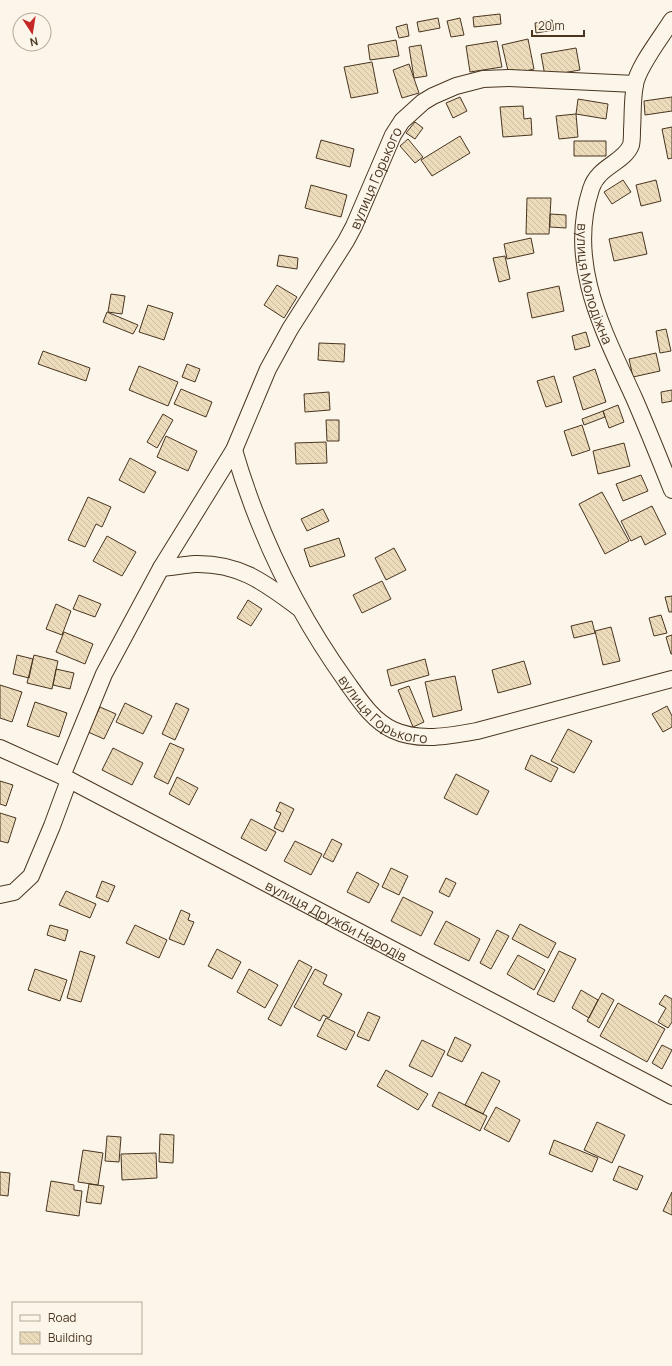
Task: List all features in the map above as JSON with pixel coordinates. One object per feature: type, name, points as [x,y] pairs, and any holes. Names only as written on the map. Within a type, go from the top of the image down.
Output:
[{"type":"street","name":"вулиця Молодіжна","points":[[672,20],[643,64],[635,84],[630,146],[623,156],[600,173],[595,179],[590,191],[583,229],[584,263],[598,316],[654,443],[672,490]]},
{"type":"street","name":"вулиця Горького","points":[[0,895],[14,892],[31,876],[52,826],[65,778],[104,674],[161,568],[234,450],[268,369],[290,329],[346,241],[354,226],[393,135],[402,121],[423,102],[444,91],[456,86],[483,79],[509,78],[635,84]]},
{"type":"street","name":"вулиця Горького","points":[[234,450],[243,481],[258,521],[302,610],[319,641],[338,670],[370,713],[384,726],[394,731],[414,736],[438,737],[477,731],[672,679]]},
{"type":"street","points":[[161,568],[194,564],[232,568],[250,575],[267,585],[302,610]]},
{"type":"street","name":"вулиця Дружби Народів","points":[[0,748],[65,778],[672,1096]]},
{"type":"building","points":[[500,14],[501,24],[474,27],[473,17]]},
{"type":"building","points":[[438,18],[440,28],[419,32],[417,22]]},
{"type":"building","points":[[460,18],[464,35],[451,37],[447,21]]},
{"type":"building","points":[[552,20],[554,30],[536,33],[535,23]]},
{"type":"building","points":[[407,24],[409,36],[399,38],[396,27]]},
{"type":"building","points":[[528,39],[534,69],[509,75],[502,45]]},
{"type":"building","points":[[396,40],[399,56],[370,60],[368,45]]},
{"type":"building","points":[[497,41],[502,67],[470,72],[466,46]]},
{"type":"building","points":[[421,45],[427,76],[414,78],[409,47]]},
{"type":"building","points":[[576,48],[580,70],[545,76],[541,54]]},
{"type":"building","points":[[372,62],[378,93],[351,98],[344,67]]},
{"type":"building","points":[[409,64],[419,93],[402,98],[393,70]]},
{"type":"building","points":[[460,97],[467,111],[453,118],[446,103]]},
{"type":"building","points":[[672,97],[672,111],[645,115],[644,101]]},
{"type":"building","points":[[578,99],[608,104],[606,119],[576,114]]},
{"type":"building","points":[[523,106],[524,119],[531,118],[532,135],[503,137],[500,107]]},
{"type":"building","points":[[576,114],[578,137],[559,139],[556,116]]},
{"type":"building","points":[[415,122],[423,128],[415,139],[406,133]]},
{"type":"building","points":[[672,127],[672,158],[668,159],[662,129]]},
{"type":"building","points":[[460,136],[470,153],[432,176],[421,160]]},
{"type":"building","points":[[408,139],[423,157],[415,163],[400,146]]},
{"type":"building","points":[[321,140],[354,149],[350,167],[316,158]]},
{"type":"building","points":[[574,141],[606,141],[606,156],[574,156]]},
{"type":"building","points":[[623,180],[631,192],[612,204],[604,192]]},
{"type":"building","points":[[656,180],[661,201],[641,206],[636,185]]},
{"type":"building","points":[[311,185],[347,195],[341,217],[305,208]]},
{"type":"building","points":[[527,198],[551,198],[549,234],[526,234]]},
{"type":"building","points":[[550,214],[566,215],[566,228],[550,227]]},
{"type":"building","points":[[642,232],[647,254],[614,261],[609,239]]},
{"type":"building","points":[[531,238],[534,253],[507,259],[504,244]]},
{"type":"building","points":[[279,255],[298,258],[297,269],[277,266]]},
{"type":"building","points":[[505,256],[510,279],[499,282],[493,258]]},
{"type":"building","points":[[277,285],[297,297],[284,318],[264,305]]},
{"type":"building","points":[[559,286],[564,311],[532,318],[527,293]]},
{"type":"building","points":[[111,294],[125,296],[122,314],[108,312]]},
{"type":"building","points":[[148,305],[173,313],[164,340],[139,332]]},
{"type":"building","points":[[107,312],[138,325],[133,334],[103,322]]},
{"type":"building","points":[[666,329],[671,351],[660,353],[656,331]]},
{"type":"building","points":[[586,332],[590,346],[575,350],[572,336]]},
{"type":"building","points":[[319,343],[345,344],[344,362],[318,360]]},
{"type":"building","points":[[43,351],[90,368],[86,381],[38,364]]},
{"type":"building","points":[[656,353],[660,371],[633,377],[629,359]]},
{"type":"building","points":[[187,364],[200,369],[195,382],[182,377]]},
{"type":"building","points":[[139,366],[178,382],[168,406],[129,390]]},
{"type":"building","points":[[595,369],[606,402],[583,410],[573,377]]},
{"type":"building","points":[[554,376],[562,402],[546,407],[537,381]]},
{"type":"building","points":[[181,389],[212,402],[206,417],[174,404]]},
{"type":"building","points":[[672,390],[672,401],[662,403],[661,392]]},
{"type":"building","points":[[329,392],[330,410],[305,412],[304,394]]},
{"type":"building","points":[[618,405],[624,422],[609,428],[603,411]]},
{"type":"building","points":[[603,411],[605,417],[584,425],[582,419]]},
{"type":"building","points":[[163,414],[173,420],[157,448],[147,442]]},
{"type":"building","points":[[326,420],[339,420],[339,441],[327,441]]},
{"type":"building","points":[[582,425],[590,450],[572,456],[564,431]]},
{"type":"building","points":[[166,436],[197,451],[188,471],[157,457]]},
{"type":"building","points":[[326,442],[327,463],[296,464],[295,443]]},
{"type":"building","points":[[624,443],[630,466],[598,474],[593,451]]},
{"type":"building","points":[[130,458],[156,472],[144,493],[119,480]]},
{"type":"building","points":[[641,475],[648,491],[623,501],[616,484]]},
{"type":"building","points":[[602,492],[629,541],[605,554],[579,504]]},
{"type":"building","points":[[88,497],[111,507],[102,527],[96,524],[85,547],[68,540]]},
{"type":"building","points":[[652,506],[666,534],[645,545],[641,536],[631,541],[621,521]]},
{"type":"building","points":[[323,509],[329,521],[307,531],[301,519]]},
{"type":"building","points":[[107,536],[136,552],[122,576],[93,561]]},
{"type":"building","points":[[339,538],[345,556],[310,567],[304,549]]},
{"type":"building","points":[[394,548],[406,570],[386,580],[375,558]]},
{"type":"building","points":[[382,581],[391,599],[362,613],[353,595]]},
{"type":"building","points":[[79,595],[101,604],[95,617],[73,609]]},
{"type":"building","points":[[672,596],[672,612],[669,612],[665,597]]},
{"type":"building","points":[[248,600],[262,609],[251,626],[237,618]]},
{"type":"building","points":[[56,604],[71,611],[62,635],[46,629]]},
{"type":"building","points":[[661,615],[667,633],[654,636],[649,618]]},
{"type":"building","points":[[592,621],[595,633],[574,638],[571,626]]},
{"type":"building","points":[[611,627],[620,661],[603,665],[595,631]]},
{"type":"building","points":[[64,632],[93,644],[85,664],[56,652]]},
{"type":"building","points":[[672,635],[672,654],[671,654],[666,637]]},
{"type":"building","points":[[17,655],[33,659],[29,678],[13,674]]},
{"type":"building","points":[[34,655],[58,661],[52,689],[27,683]]},
{"type":"building","points":[[425,659],[429,675],[391,686],[387,670]]},
{"type":"building","points":[[524,661],[531,684],[498,693],[492,670]]},
{"type":"building","points":[[56,669],[74,673],[70,689],[53,685]]},
{"type":"building","points":[[455,676],[462,710],[433,717],[425,682]]},
{"type":"building","points":[[0,685],[22,692],[12,722],[0,718]]},
{"type":"building","points":[[409,686],[424,722],[413,727],[398,690]]},
{"type":"building","points":[[35,702],[67,713],[59,737],[27,726]]},
{"type":"building","points":[[125,703],[152,716],[143,734],[116,722]]},
{"type":"building","points":[[176,703],[189,709],[175,740],[162,734]]},
{"type":"building","points":[[667,706],[672,716],[672,727],[663,732],[652,714]]},
{"type":"building","points":[[100,707],[116,714],[104,739],[88,732]]},
{"type":"building","points":[[568,729],[592,741],[574,773],[551,761]]},
{"type":"building","points":[[170,743],[184,749],[168,784],[154,777]]},
{"type":"building","points":[[113,748],[143,763],[132,785],[102,770]]},
{"type":"building","points":[[531,755],[558,768],[551,782],[525,769]]},
{"type":"building","points":[[456,774],[489,791],[477,815],[444,798]]},
{"type":"building","points":[[177,777],[198,788],[189,805],[169,794]]},
{"type":"building","points":[[0,781],[13,785],[6,806],[0,804]]},
{"type":"building","points":[[280,802],[294,809],[283,832],[274,828],[281,813],[276,811]]},
{"type":"building","points":[[0,813],[16,818],[8,843],[0,841]]},
{"type":"building","points":[[251,819],[276,832],[266,851],[241,838]]},
{"type":"building","points":[[332,839],[342,844],[333,862],[323,857]]},
{"type":"building","points":[[295,841],[322,854],[311,875],[284,861]]},
{"type":"building","points":[[391,868],[408,876],[399,895],[382,887]]},
{"type":"building","points":[[357,872],[379,884],[369,903],[347,892]]},
{"type":"building","points":[[446,878],[456,883],[449,897],[439,892]]},
{"type":"building","points":[[102,881],[115,886],[108,902],[96,897]]},
{"type":"building","points":[[66,891],[96,904],[90,918],[59,905]]},
{"type":"building","points":[[403,897],[433,912],[421,936],[391,921]]},
{"type":"building","points":[[181,910],[190,914],[188,920],[194,922],[184,945],[169,939]]},
{"type":"building","points":[[446,921],[480,939],[469,961],[434,944]]},
{"type":"building","points":[[520,924],[556,943],[548,958],[512,939]]},
{"type":"building","points":[[50,925],[68,930],[65,941],[47,935]]},
{"type":"building","points":[[135,925],[167,940],[159,958],[126,943]]},
{"type":"building","points":[[497,930],[509,936],[491,969],[480,963]]},
{"type":"building","points":[[217,949],[241,962],[232,979],[208,966]]},
{"type":"building","points":[[80,951],[95,956],[81,1002],[67,998]]},
{"type":"building","points":[[559,951],[576,959],[554,1002],[537,994]]},
{"type":"building","points":[[518,955],[545,970],[534,990],[507,974]]},
{"type":"building","points":[[299,960],[312,967],[281,1026],[268,1019]]},
{"type":"building","points":[[35,969],[67,980],[60,1001],[28,990]]},
{"type":"building","points":[[249,969],[278,985],[265,1008],[237,992]]},
{"type":"building","points":[[315,969],[327,975],[323,984],[342,994],[329,1018],[323,1015],[320,1021],[294,1007]]},
{"type":"building","points":[[581,990],[598,1000],[589,1018],[572,1008]]},
{"type":"building","points":[[602,993],[614,1000],[599,1028],[587,1021]]},
{"type":"building","points":[[665,995],[672,999],[672,1022],[668,1028],[658,1022],[666,1008],[659,1004]]},
{"type":"building","points":[[618,1003],[665,1029],[647,1062],[600,1036]]},
{"type":"building","points":[[368,1012],[380,1017],[369,1041],[357,1036]]},
{"type":"building","points":[[326,1018],[355,1032],[346,1050],[317,1036]]},
{"type":"building","points":[[455,1037],[471,1045],[462,1062],[447,1055]]},
{"type":"building","points":[[422,1040],[445,1051],[432,1077],[409,1066]]},
{"type":"building","points":[[662,1045],[672,1050],[662,1069],[652,1063]]},
{"type":"building","points":[[386,1070],[428,1094],[418,1110],[377,1086]]},
{"type":"building","points":[[482,1072],[500,1081],[483,1114],[465,1105]]},
{"type":"building","points":[[439,1092],[487,1116],[480,1131],[432,1106]]},
{"type":"building","points":[[496,1107],[520,1120],[509,1142],[484,1129]]},
{"type":"building","points":[[597,1122],[625,1135],[612,1163],[584,1150]]},
{"type":"building","points":[[160,1134],[174,1135],[173,1163],[159,1162]]},
{"type":"building","points":[[107,1136],[121,1137],[119,1162],[105,1161]]},
{"type":"building","points":[[554,1140],[598,1158],[592,1172],[549,1154]]},
{"type":"building","points":[[83,1150],[103,1153],[98,1185],[78,1182]]},
{"type":"building","points":[[156,1153],[157,1178],[122,1180],[121,1154]]},
{"type":"building","points":[[619,1166],[643,1176],[637,1190],[613,1180]]},
{"type":"building","points":[[0,1172],[10,1173],[8,1196],[0,1195]]},
{"type":"building","points":[[51,1181],[74,1185],[74,1190],[82,1191],[79,1216],[46,1211]]},
{"type":"building","points":[[89,1184],[104,1186],[101,1204],[86,1202]]},
{"type":"building","points":[[672,1192],[672,1215],[663,1211]]}]
